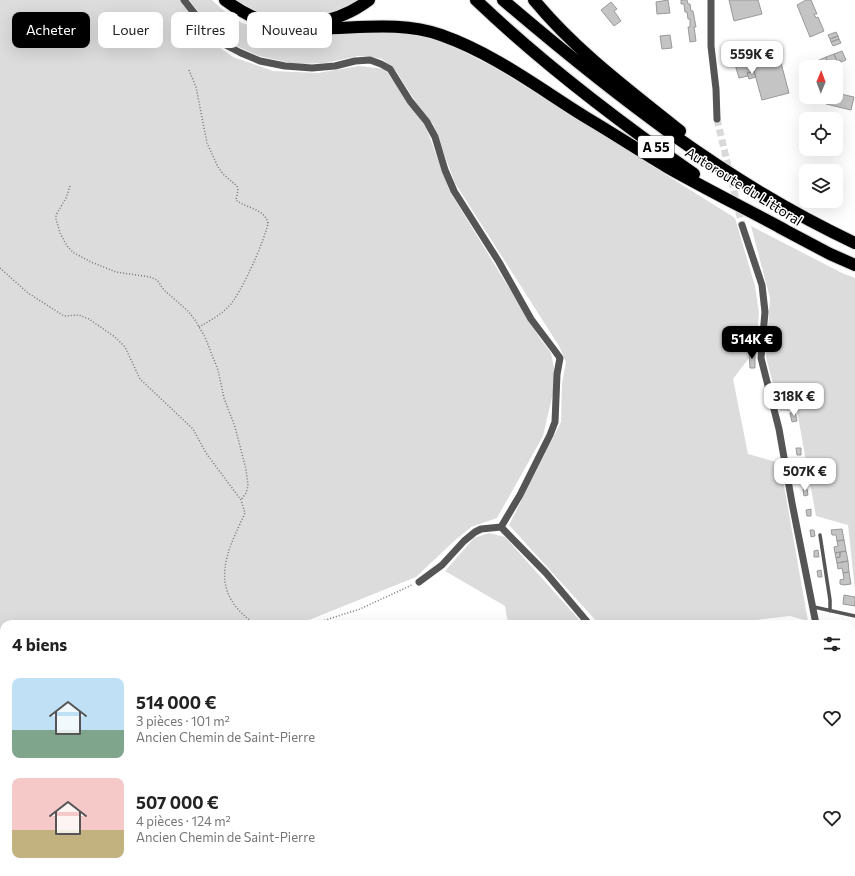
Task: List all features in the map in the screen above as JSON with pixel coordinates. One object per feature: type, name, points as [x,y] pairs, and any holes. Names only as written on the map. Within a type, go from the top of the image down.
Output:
[{"type":"highway","points":[[225,0],[260,20],[288,27],[308,28],[380,26],[413,28],[457,41],[505,66],[667,167],[785,230]]},
{"type":"highway","points":[[238,8],[265,20],[284,24],[304,24],[334,18],[349,12],[369,0]]},
{"type":"highway","name":"Autoroute du Littoral","points":[[476,0],[557,71],[636,133],[701,179],[744,207],[785,230],[855,265]]},
{"type":"highway","name":"Autoroute du Littoral","points":[[503,0],[584,68],[653,120],[752,188],[809,221],[855,243]]},
{"type":"highway","points":[[534,0],[560,29],[614,79],[752,188]]},
{"type":"street","points":[[184,0],[206,28],[222,43],[260,61],[285,66],[312,68],[370,60],[381,64],[390,69],[410,101],[427,122],[435,137],[445,170],[454,191],[499,262],[531,318],[560,358],[557,374],[555,422],[550,436],[520,495],[501,527]]},
{"type":"street","points":[[711,0],[711,46],[716,89],[717,119]]},
{"type":"street","points":[[742,225],[762,285],[765,312],[761,358],[779,429],[815,620]]},
{"type":"street","points":[[419,582],[442,565],[464,541],[475,532],[482,529],[501,527]]},
{"type":"street","points":[[501,527],[546,573],[586,620]]},
{"type":"street","points":[[813,620],[814,611]]},
{"type":"lane","points":[[820,535],[830,600],[830,611]]},
{"type":"lane","points":[[814,611],[830,611],[855,616]]},
{"type":"path","points":[[189,70],[196,87],[207,143],[218,167],[223,174],[237,186],[238,190],[235,198],[236,200],[241,204],[263,214],[268,223],[256,256],[235,298],[229,307],[218,316],[199,327]]},
{"type":"path","points":[[70,186],[66,198],[56,215],[60,233],[67,246],[74,253],[116,272],[157,280],[164,290],[188,311],[205,337],[218,370],[224,398],[235,427],[246,469],[248,486],[246,493],[241,500]]},
{"type":"path","points":[[0,268],[28,293],[64,316],[79,315],[89,319],[115,337],[125,347],[140,379],[193,429],[206,453],[241,500],[245,513],[230,545],[225,565],[224,582],[232,602],[250,620]]},
{"type":"path","points":[[326,620],[360,609],[419,582]]},
{"type":"shaded area","points":[[0,0],[181,0],[190,12],[171,12],[171,48],[220,48],[233,57],[273,71],[318,73],[359,66],[385,69],[426,127],[449,190],[539,337],[551,353],[554,368],[553,393],[543,436],[497,518],[471,527],[416,577],[309,620],[0,620]]},
{"type":"shaded area","points":[[189,0],[212,0],[226,12],[199,12]]},
{"type":"shaded area","points":[[235,0],[359,0],[347,7],[332,13],[260,12]]},
{"type":"shaded area","points":[[239,21],[247,24],[247,48],[332,48],[332,34],[377,30],[410,33],[445,42],[499,70],[735,218],[755,286],[759,313],[756,349],[733,379],[748,454],[780,463],[808,620],[790,616],[756,620],[595,620],[509,525],[561,422],[562,383],[566,362],[559,346],[455,183],[433,124],[417,104],[396,71],[382,59],[358,56],[326,63],[295,64],[259,56],[239,47]]},
{"type":"shaded area","points":[[751,226],[842,273],[855,278],[855,590],[848,525],[816,516],[797,411],[780,411],[766,357],[770,298]]},
{"type":"shaded area","points":[[489,533],[505,537],[579,620],[507,620],[505,606],[445,571],[474,538]]},
{"type":"building","points":[[668,0],[670,13],[657,14],[656,2]]},
{"type":"building","points":[[681,0],[687,0],[688,4],[690,4],[691,11],[693,11],[696,27],[694,27],[696,41],[690,42],[688,27],[690,27],[690,19],[688,19],[687,12],[685,12],[684,4],[681,4]]},
{"type":"building","points":[[729,0],[758,0],[762,14],[734,21]]},
{"type":"building","points":[[806,0],[811,0],[817,14],[814,14],[816,18],[818,17],[824,31],[810,37],[797,5]]},
{"type":"building","points":[[611,2],[617,9],[614,11],[621,21],[614,26],[601,10]]},
{"type":"building","points":[[836,32],[838,36],[830,39],[828,35]]},
{"type":"building","points":[[670,35],[672,48],[662,49],[660,36]]},
{"type":"building","points":[[838,36],[839,39],[831,42],[830,39]]},
{"type":"building","points":[[839,39],[841,43],[833,46],[831,42]]},
{"type":"building","points":[[776,44],[789,93],[762,100],[754,71],[747,73],[748,76],[739,78],[732,54],[742,52],[744,62],[751,60],[749,51]]},
{"type":"building","points":[[842,51],[846,60],[843,61],[837,60],[834,54]]},
{"type":"building","points":[[834,54],[837,60],[827,60],[826,57]]},
{"type":"building","points":[[826,57],[827,60],[819,60]]},
{"type":"building","points":[[754,71],[756,77],[749,79],[747,73]]},
{"type":"building","points":[[843,95],[854,97],[851,110],[826,104],[843,104]]},
{"type":"building","points":[[749,352],[755,352],[755,368],[750,368]]},
{"type":"building","points":[[795,412],[797,421],[792,422],[790,413]]},
{"type":"building","points":[[796,448],[801,448],[801,455],[797,455]]},
{"type":"building","points":[[804,468],[805,475],[801,476],[800,469]]},
{"type":"building","points":[[803,489],[807,489],[808,495],[804,496]]},
{"type":"building","points":[[811,509],[811,516],[807,516],[806,510]]},
{"type":"building","points":[[842,529],[844,540],[837,541],[836,535],[832,535],[831,530]]},
{"type":"building","points":[[810,530],[814,530],[815,536],[811,537]]},
{"type":"building","points":[[844,540],[846,551],[835,553],[834,547],[838,546],[837,541]]},
{"type":"building","points":[[818,550],[819,557],[814,557],[814,551]]},
{"type":"building","points":[[846,551],[848,561],[837,563],[836,558],[840,557],[840,552]]},
{"type":"building","points":[[840,552],[840,557],[836,558],[835,553]]},
{"type":"building","points":[[848,561],[849,572],[843,573],[842,568],[838,569],[837,563]]},
{"type":"building","points":[[821,570],[822,577],[818,577],[817,571]]},
{"type":"building","points":[[849,572],[851,584],[840,584],[840,580],[844,579],[843,573]]},
{"type":"building","points":[[844,595],[855,597],[855,606],[843,604]]},
{"type":"tunnel","points":[[717,119],[742,225]]}]
